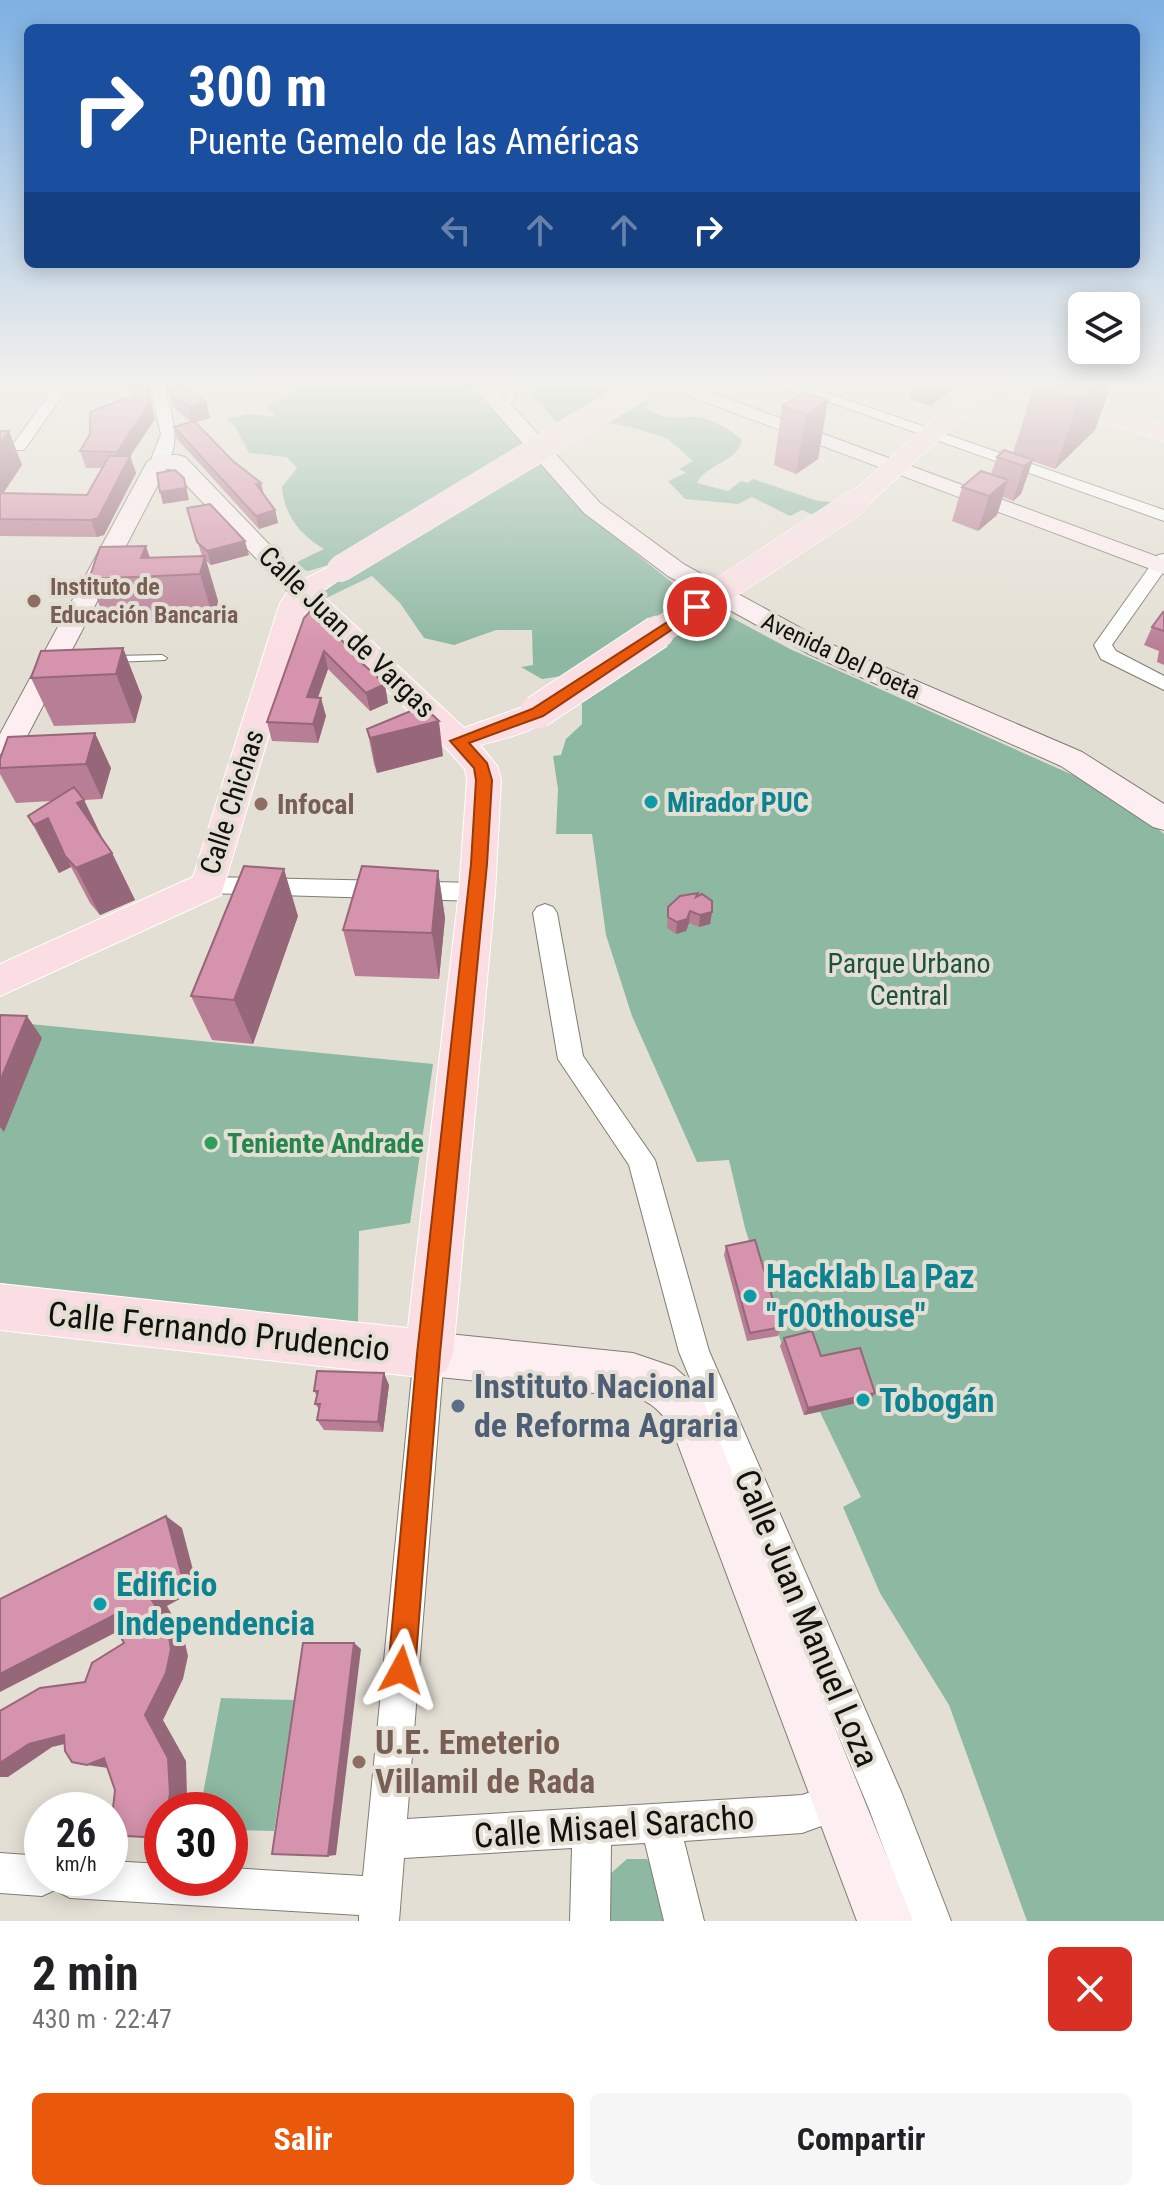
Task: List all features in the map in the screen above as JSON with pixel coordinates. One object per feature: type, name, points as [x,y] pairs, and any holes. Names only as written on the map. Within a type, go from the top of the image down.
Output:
[{"type":"main road","points":[[3,749],[62,661],[153,472]]},
{"type":"main road","name":"Calle Juan de Vargas","points":[[187,472],[302,592],[481,766],[484,780],[477,892],[429,1354]]},
{"type":"main road","points":[[302,592],[501,472]]},
{"type":"main road","name":"Avenida Del Poeta","points":[[566,472],[594,510],[643,546],[770,625],[1080,764],[1164,819]]},
{"type":"main road","points":[[458,741],[511,725],[537,712],[856,502],[892,472]]},
{"type":"main road","points":[[899,472],[1162,564]]},
{"type":"main road","name":"Calle Chichas","points":[[0,981],[208,885],[294,603],[302,592]]},
{"type":"main road","name":"Calle Fernando Prudencio","points":[[0,1307],[633,1375],[657,1379],[673,1391]]},
{"type":"main road","name":"Calle Juan Manuel Loza","points":[[673,1391],[688,1412],[885,1921]]},
{"type":"street","points":[[1040,472],[1164,516]]},
{"type":"street","points":[[1162,564],[1103,645],[1108,655],[1164,684]]},
{"type":"street","points":[[208,885],[477,892]]},
{"type":"street","name":"Calle Juan Manuel Loza","points":[[545,913],[571,1059],[641,1160],[694,1352],[888,1808],[931,1921]]},
{"type":"street","name":"Calle Juan de Vargas","points":[[380,1909],[429,1354]]},
{"type":"street","name":"Calle Misael Saracho","points":[[386,1840],[802,1814],[839,1802]]},
{"type":"street","points":[[662,1823],[667,1861],[684,1921]]},
{"type":"street","points":[[590,1921],[592,1829]]},
{"type":"street","points":[[0,1873],[24,1875]]},
{"type":"street","points":[[128,1884],[380,1909]]},
{"type":"lane","points":[[100,660],[162,658]]},
{"type":"green space","name":"Parque Urbano Central","points":[[294,472],[548,472],[581,510],[684,592],[790,649],[1084,780],[1134,809],[1164,834],[1164,1921],[1027,1921],[949,1705],[880,1593],[843,1507],[861,1497],[820,1412],[804,1415],[745,1228],[729,1160],[697,1162],[632,1016],[606,935],[592,834],[556,834],[558,789],[553,756],[561,755],[566,739],[582,724],[582,705],[563,676],[542,679],[521,667],[533,665],[532,630],[496,630],[454,645],[424,638],[400,603],[372,576],[318,602],[332,564],[308,571],[291,565],[324,549],[295,523],[286,507],[282,487]]},
{"type":"green space","points":[[684,472],[707,472],[697,483],[728,491],[741,481],[748,483],[753,479],[818,501],[867,505],[840,526],[802,510],[790,516],[752,497],[738,504],[685,499],[668,481],[686,473]]},
{"type":"green space","name":"Teniente Andrade","points":[[0,1021],[433,1064],[410,1223],[359,1231],[358,1325],[0,1283]]},
{"type":"green space","points":[[221,1698],[294,1700],[274,1831],[248,1830],[248,1792],[203,1792]]},
{"type":"green space","points":[[627,1859],[647,1859],[660,1882],[670,1921],[603,1921],[610,1874]]},
{"type":"building","points":[[100,472],[122,472],[98,518],[0,519],[0,493],[87,495]]},
{"type":"building","points":[[177,472],[184,478],[186,488],[160,492],[157,473]]},
{"type":"building","points":[[215,472],[247,472],[261,483],[256,484],[275,510],[256,516]]},
{"type":"building","points":[[980,472],[1008,480],[989,496],[962,487]]},
{"type":"building","points":[[210,504],[245,541],[207,551],[197,542],[187,508]]},
{"type":"building","points":[[146,546],[141,558],[205,556],[200,574],[89,579],[100,547]]},
{"type":"building","points":[[313,608],[385,684],[366,693],[324,651],[307,697],[321,698],[313,724],[267,722],[304,618]]},
{"type":"building","points":[[1164,613],[1164,631],[1152,627]]},
{"type":"building","points":[[123,648],[116,674],[31,678],[41,651]]},
{"type":"building","points":[[423,706],[439,721],[370,738],[367,729]]},
{"type":"building","points":[[95,733],[86,764],[0,768],[8,737]]},
{"type":"building","points":[[74,787],[84,800],[77,803],[112,853],[76,868],[65,856],[48,818],[34,825],[28,816]]},
{"type":"building","points":[[244,866],[284,869],[234,1000],[191,996]]},
{"type":"building","points":[[362,866],[438,871],[432,933],[343,930]]},
{"type":"building","points":[[698,893],[696,897],[702,894],[712,901],[712,912],[700,915],[690,911],[687,919],[677,922],[668,917],[668,907],[680,896]]},
{"type":"building","points":[[0,1015],[27,1016],[0,1081]]},
{"type":"building","name":"Hacklab La Paz \"r00thouse\"","points":[[755,1240],[781,1327],[750,1333],[726,1246]]},
{"type":"building","points":[[812,1331],[821,1356],[860,1348],[875,1393],[808,1408],[784,1338]]},
{"type":"building","points":[[317,1371],[384,1373],[378,1422],[317,1420],[320,1404],[315,1404],[318,1391],[314,1391]]},
{"type":"building","points":[[166,1516],[183,1580],[150,1597],[167,1625],[171,1649],[166,1673],[145,1715],[168,1758],[170,1792],[144,1792],[144,1837],[128,1836],[128,1792],[115,1792],[104,1758],[87,1765],[72,1762],[65,1751],[64,1735],[29,1744],[0,1763],[0,1711],[40,1688],[85,1682],[92,1663],[124,1643],[114,1624],[122,1611],[0,1674],[0,1599]]},
{"type":"building","points":[[303,1643],[354,1643],[328,1856],[272,1854]]},
{"type":"place","name":"Instituto de Educación Bancaria","points":[[34,601]]},
{"type":"place","name":"Mirador PUC","points":[[651,802]]},
{"type":"place","name":"Infocal","points":[[261,804]]},
{"type":"place","name":"Teniente Andrade","points":[[211,1143]]},
{"type":"place","name":"Hacklab La Paz \"r00thouse\"","points":[[750,1296]]},
{"type":"place","name":"Tobogán","points":[[863,1400]]},
{"type":"place","name":"Instituto Nacional de Reforma Agraria","points":[[458,1406]]},
{"type":"place","name":"Edificio Independencia","points":[[100,1604]]},
{"type":"place","name":"U.E. Emeterio Villamil de Rada","points":[[359,1762]]},
{"type":"route","points":[[401,1670],[429,1354],[479,864],[484,780],[481,766],[458,741],[523,720],[697,607]]}]
